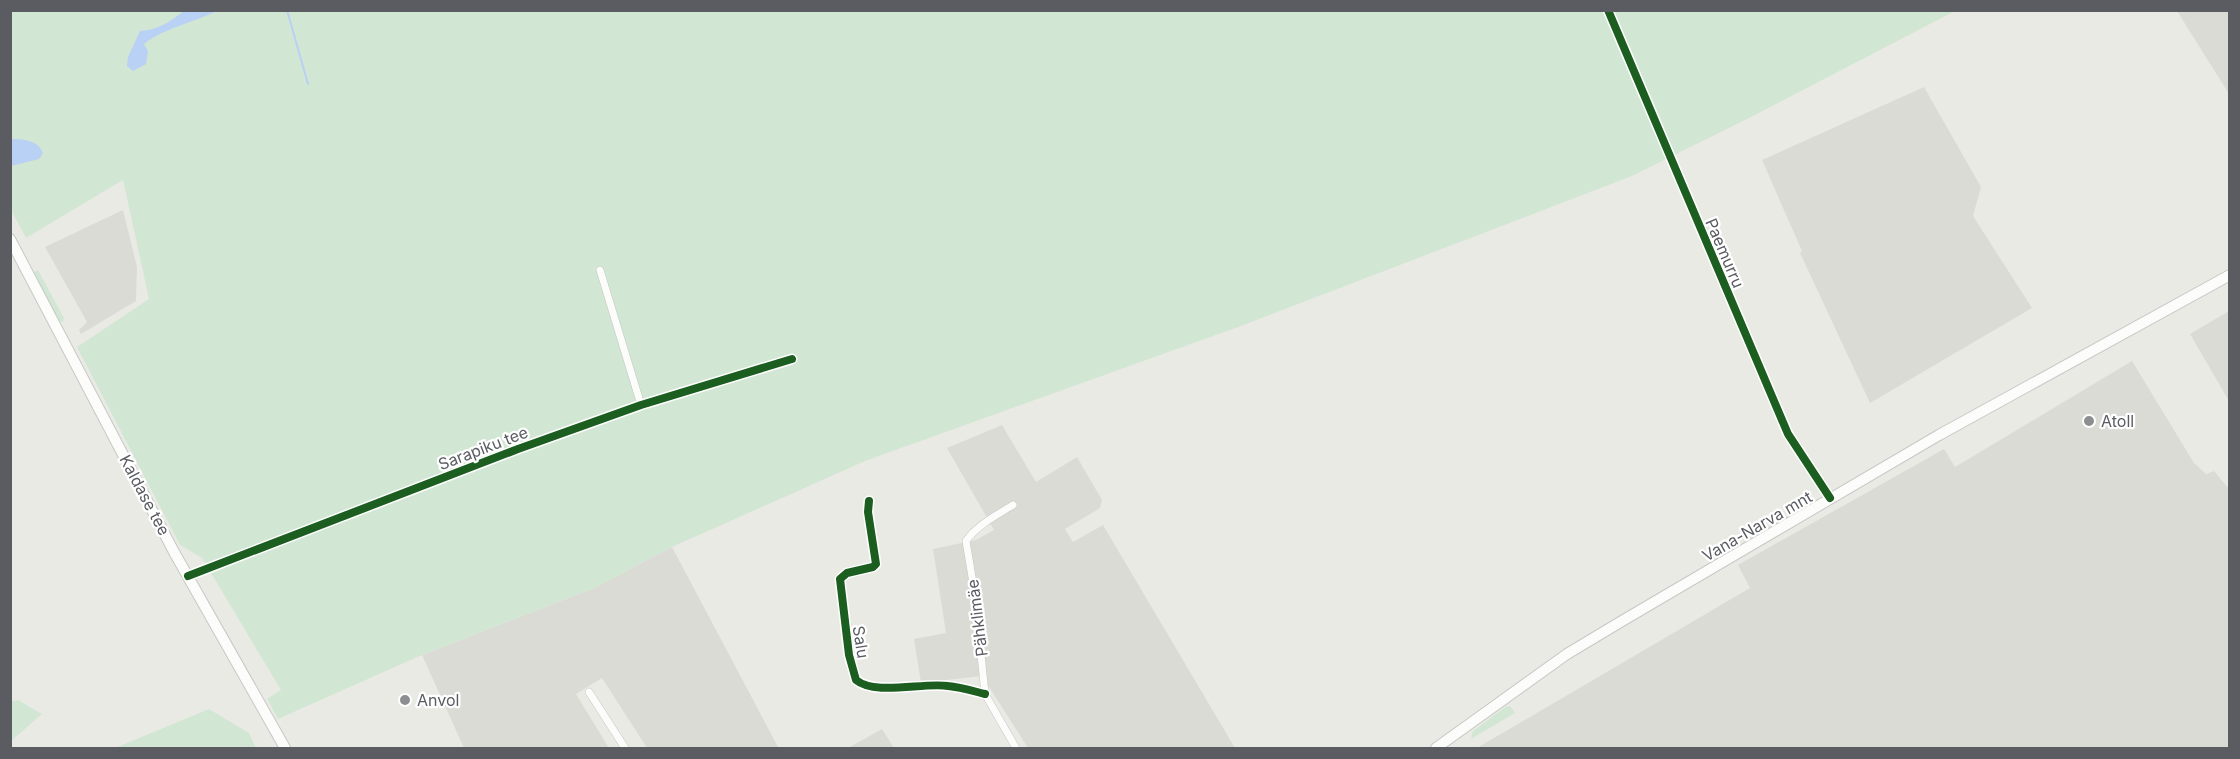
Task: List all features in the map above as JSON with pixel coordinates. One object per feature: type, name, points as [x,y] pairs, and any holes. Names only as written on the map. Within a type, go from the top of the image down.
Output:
[{"type":"main road","name":"Kaldase tee","points":[[10,239],[188,576],[285,748]]},
{"type":"main road","name":"Vana-Narva mnt","points":[[1436,748],[1567,654],[1974,415],[2229,275]]},
{"type":"street","name":"Paemurru","points":[[1608,10],[1788,434],[1830,498]]},
{"type":"street","points":[[600,270],[641,405]]},
{"type":"street","name":"Sarapiku tee","points":[[188,576],[497,457],[641,405],[792,359]]},
{"type":"street","name":"Salu","points":[[869,501],[876,564],[873,567],[847,573],[840,579],[849,655],[856,680],[868,686],[947,685],[985,694]]},
{"type":"street","name":"Pähklimäe","points":[[1014,505],[992,517],[966,540],[976,605],[985,694],[1016,748]]},
{"type":"street","points":[[589,692],[625,748]]},
{"type":"shaded area","points":[[2177,11],[2229,11],[2229,94]]},
{"type":"shaded area","points":[[1924,87],[1981,187],[1973,216],[2032,308],[1870,403],[1800,253],[1802,251],[1762,160]]},
{"type":"shaded area","points":[[123,210],[137,267],[136,301],[81,334],[79,330],[87,322],[45,247]]},
{"type":"shaded area","points":[[2229,311],[2229,401],[2190,334]]},
{"type":"shaded area","points":[[2132,361],[2194,463],[2206,474],[2214,471],[2229,489],[2229,748],[1477,748],[1750,588],[1738,565],[1944,449],[1955,467]]},
{"type":"shaded area","points":[[1002,425],[1036,482],[1077,457],[1102,500],[1100,508],[1065,529],[1073,542],[1103,525],[1235,748],[1028,748],[982,676],[921,683],[914,639],[946,633],[933,549],[976,540],[994,530],[947,448]]},
{"type":"shaded area","points":[[672,547],[778,747],[647,748],[602,678],[576,694],[609,748],[464,748],[422,655],[594,588]]},
{"type":"shaded area","points":[[882,729],[894,748],[848,748]]},
{"type":"green space","points":[[10,11],[1955,11],[1632,176],[1241,326],[865,461],[672,547],[594,588],[422,655],[278,719],[267,699],[281,690],[202,558],[180,545],[77,347],[149,299],[123,180],[26,238],[11,210]]},
{"type":"green space","points":[[38,270],[64,318],[63,322],[57,318],[34,272]]},
{"type":"green space","points":[[18,700],[42,714],[11,741],[11,702]]},
{"type":"green space","points":[[1507,706],[1511,707],[1515,713],[1471,739],[1473,731]]},
{"type":"green space","points":[[209,709],[249,733],[256,748],[115,748]]},
{"type":"water","points":[[185,10],[216,11],[152,38],[144,44],[148,51],[146,64],[133,71],[127,66],[128,57],[140,31],[164,25]]},
{"type":"water","points":[[11,139],[34,143],[43,153],[39,159],[11,166]]},
{"type":"waterway","points":[[287,10],[308,84]]},
{"type":"cycle path","points":[[1608,10],[1788,434],[1830,498]]},
{"type":"cycle path","points":[[188,576],[518,449],[641,405],[792,359]]},
{"type":"cycle path","points":[[869,501],[868,512],[876,564],[873,567],[847,573],[840,579],[849,655],[856,680],[864,685],[875,687],[938,685],[985,694]]},
{"type":"place","name":"Atoll","points":[[2089,421]]},
{"type":"place","name":"Anvol","points":[[405,700]]}]
